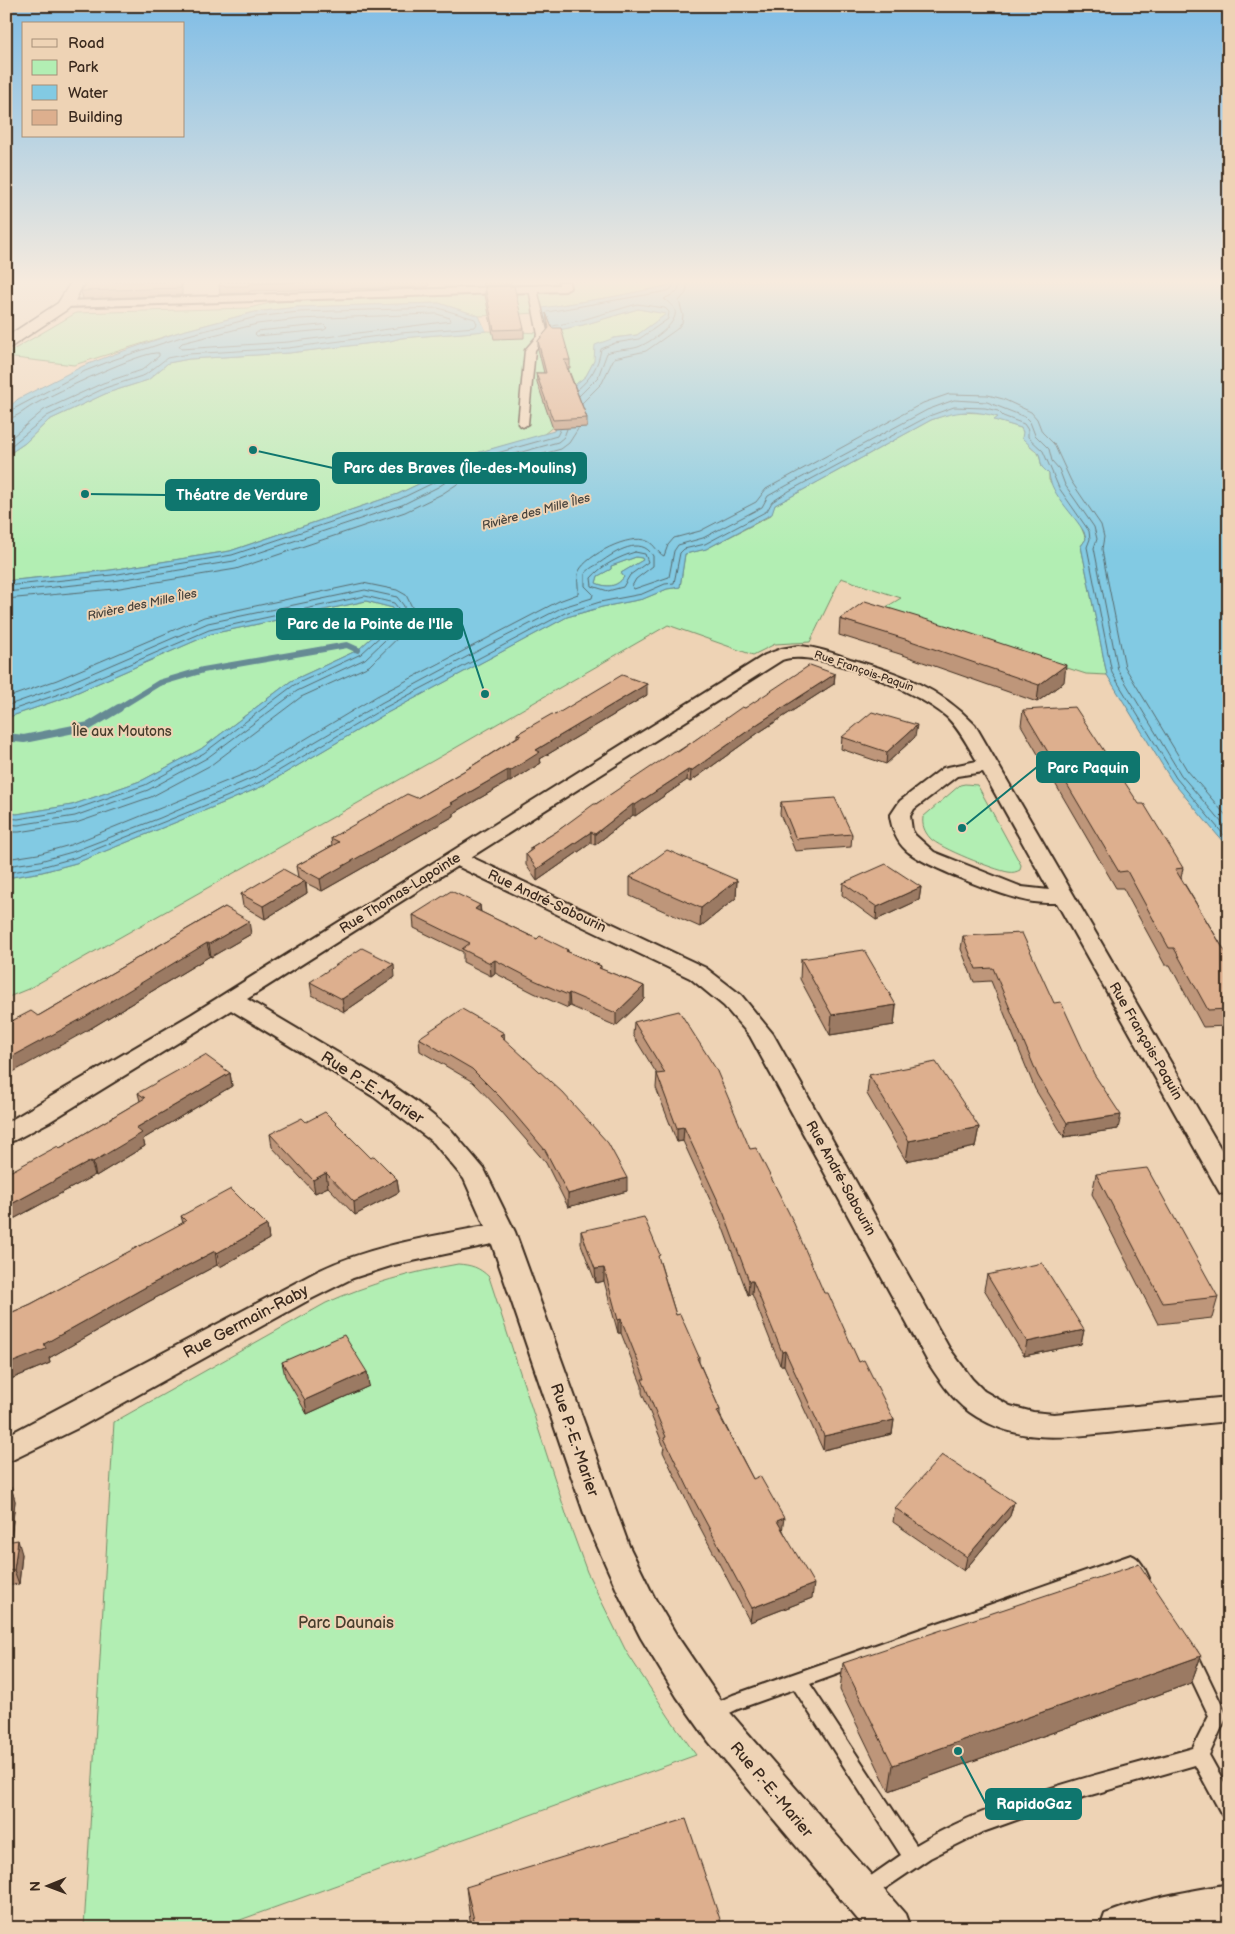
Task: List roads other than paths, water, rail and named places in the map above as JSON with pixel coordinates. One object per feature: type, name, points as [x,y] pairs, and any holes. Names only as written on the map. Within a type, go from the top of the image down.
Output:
[{"type":"street","points":[[523,424],[528,372]]},
{"type":"street","name":"Rue François-Paquin","points":[[793,651],[814,653],[894,680],[936,699],[961,720],[1229,1186]]},
{"type":"street","name":"Rue Thomas-Lapointe","points":[[6,1134],[40,1116],[230,999],[771,660],[793,651]]},
{"type":"street","points":[[989,766],[966,768],[950,772],[907,805],[900,816],[902,830],[906,838],[927,856],[1006,888],[1034,896],[1062,897]]},
{"type":"street","name":"Rue André-Sabourin","points":[[456,858],[698,973],[739,1005],[761,1034],[939,1356],[965,1393],[983,1408],[1008,1420],[1054,1426],[1229,1409]]},
{"type":"street","name":"Rue P.-E.-Marier","points":[[230,999],[383,1091],[432,1128],[454,1148],[475,1175],[501,1232],[604,1525],[616,1555],[647,1619],[685,1680],[709,1714],[788,1811],[891,1928]]},
{"type":"street","name":"Rue Germain-Raby","points":[[6,1450],[334,1275],[393,1255],[501,1232]]},
{"type":"street","points":[[1119,1928],[1161,1916],[1229,1903]]},
{"type":"lane","points":[[709,1714],[733,1703],[1131,1562],[1151,1592]]},
{"type":"lane","points":[[862,1894],[913,1857],[946,1839],[1000,1816],[1040,1802],[1200,1755],[1218,1716],[1185,1646]]},
{"type":"lane","points":[[798,1680],[913,1857]]},
{"type":"lane","points":[[1200,1755],[1229,1809]]},
{"type":"water","points":[[71,372],[157,372],[148,380],[107,393],[49,420],[25,443],[6,456],[6,410],[18,399]]},
{"type":"water","name":"Rivière des Mille Îles","points":[[588,372],[1229,372],[1229,849],[1172,781],[1107,675],[1081,546],[1086,539],[1084,532],[1058,497],[1049,474],[1042,467],[1039,454],[1022,438],[1023,432],[1021,428],[994,420],[998,417],[964,412],[931,420],[775,505],[772,514],[706,549],[685,554],[680,587],[667,589],[643,599],[602,607],[567,617],[387,713],[263,786],[76,863],[42,872],[6,878],[6,813],[17,814],[72,805],[143,780],[201,749],[291,681],[358,650],[393,618],[393,608],[366,601],[211,634],[64,698],[6,718],[6,581],[111,570],[230,551],[398,494],[433,477],[466,456],[554,431],[565,393]],"holes":[[[636,557],[643,560],[621,573],[624,577],[615,585],[604,586],[596,583],[598,576],[611,569],[611,566]]]},
{"type":"waterway","points":[[117,709],[159,683],[203,670],[347,645],[358,650]]},
{"type":"waterway","points":[[6,737],[24,739],[89,726],[119,708]]},
{"type":"place","name":"Parc des Braves (Île-des-Moulins)","points":[[253,450]]},
{"type":"place","name":"Théatre de Verdure","points":[[85,494]]},
{"type":"place","name":"Parc de la Pointe de l'Ile","points":[[485,694]]},
{"type":"place","name":"Parc Paquin","points":[[962,828]]},
{"type":"place","name":"RapidoGaz","points":[[958,1751]]},
{"type":"park label","name":"Île aux Moutons","points":[[122,731]]},
{"type":"park label","name":"Parc Daunais","points":[[346,1623]]}]
